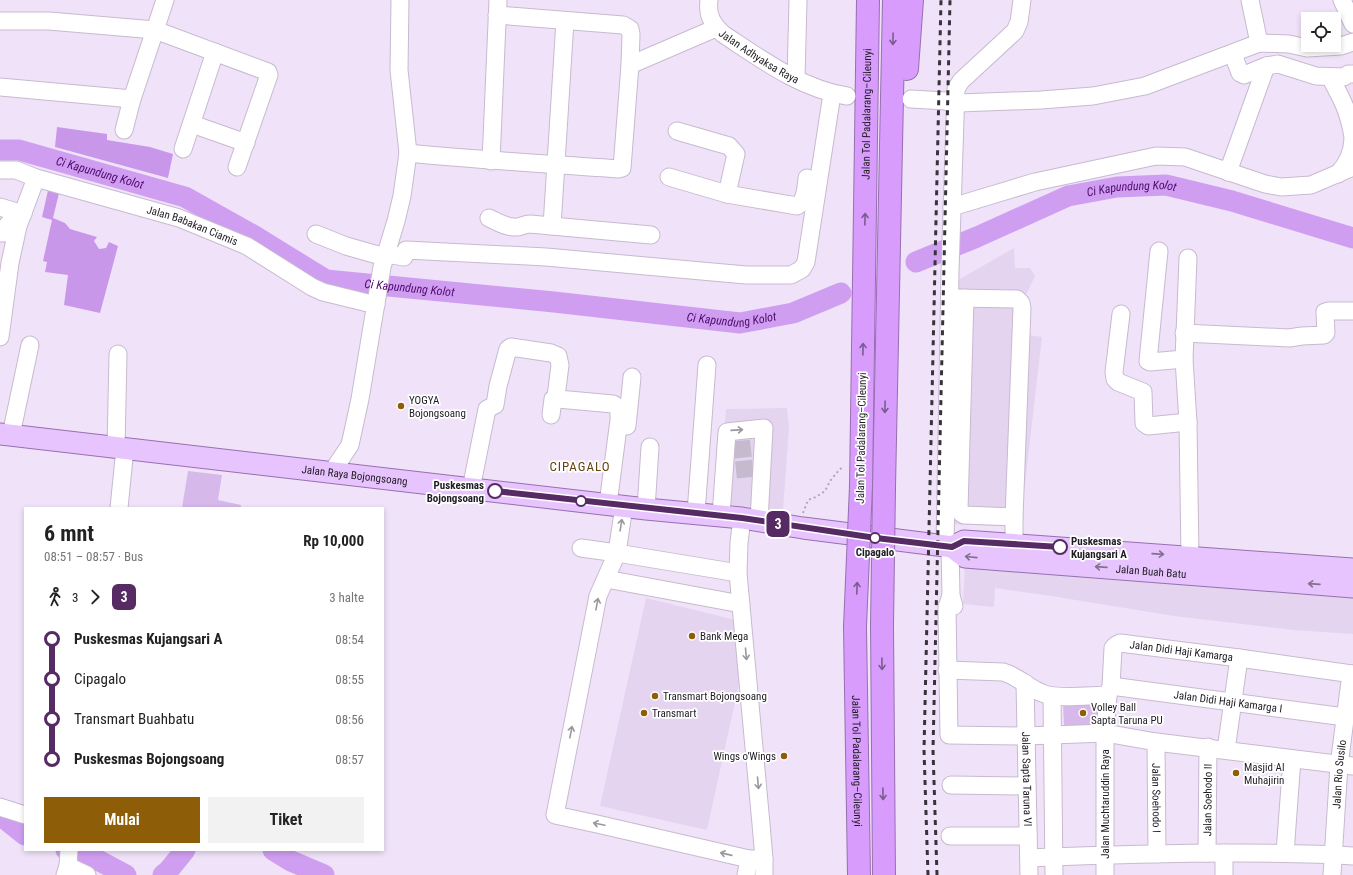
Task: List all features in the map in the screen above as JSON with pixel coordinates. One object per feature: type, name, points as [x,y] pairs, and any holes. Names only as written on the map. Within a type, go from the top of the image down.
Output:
[{"type":"highway","name":"Jalan Tol Padalarang–Cileunyi","points":[[859,875],[855,627],[861,486],[868,0]]},
{"type":"highway","points":[[884,875],[882,625],[894,0]]},
{"type":"highway","points":[[886,385],[912,0]]},
{"type":"main road","name":"Jalan Raya Bojongsoang","points":[[6,435],[646,509],[696,513],[876,538]]},
{"type":"main road","name":"Jalan Buah Batu","points":[[876,538],[949,546],[964,541],[1353,569]]},
{"type":"main road","name":"Jalan Buah Batu","points":[[949,546],[965,557],[1353,587]]},
{"type":"street","points":[[124,130],[132,99],[165,0]]},
{"type":"street","points":[[332,472],[350,445],[360,399],[384,260],[402,196],[408,153],[399,70],[400,0]]},
{"type":"street","name":"Jalan Adhyaksa Raya","points":[[709,0],[709,18],[716,28],[729,38],[796,79],[834,93]]},
{"type":"street","points":[[796,79],[798,0]]},
{"type":"street","points":[[1014,517],[964,515],[959,509],[958,298],[950,272],[954,105],[956,89],[960,81],[1015,31],[1019,22],[1022,0]]},
{"type":"street","points":[[1250,0],[1259,44]]},
{"type":"street","points":[[1342,0],[1353,24]]},
{"type":"street","points":[[408,153],[491,161],[557,164],[619,170],[622,168],[630,65],[630,29],[626,26],[565,21],[498,8],[491,161]]},
{"type":"street","points":[[0,21],[49,21],[155,30],[269,73],[237,167]]},
{"type":"street","points":[[552,226],[565,21]]},
{"type":"street","points":[[630,65],[716,28]]},
{"type":"street","points":[[911,99],[946,102],[954,105],[960,103],[1041,100],[1093,96],[1145,86],[1259,44],[1289,44],[1307,48],[1341,46],[1353,42]]},
{"type":"street","points":[[183,150],[215,52]]},
{"type":"street","points":[[1233,54],[1242,75],[1266,66],[1278,64],[1316,76],[1330,77],[1353,74]]},
{"type":"street","points":[[1228,172],[1266,66]]},
{"type":"street","points":[[952,207],[1035,182],[1156,156],[1185,157],[1265,184],[1280,187],[1310,185],[1346,170],[1346,163],[1352,151],[1353,138],[1349,116],[1330,77]]},
{"type":"street","points":[[0,87],[132,99]]},
{"type":"street","points":[[669,177],[727,194],[797,206],[803,200],[834,93]]},
{"type":"street","points":[[316,234],[384,260],[404,257],[406,250],[546,257],[746,275],[791,275],[802,269],[806,262],[834,93]]},
{"type":"street","points":[[192,124],[246,143]]},
{"type":"street","points":[[677,130],[729,146],[734,150],[736,154],[727,194]]},
{"type":"street","name":"Jalan Babakan Ciamis","points":[[0,170],[16,170],[36,178],[179,218],[247,246],[312,287],[323,292],[377,301]]},
{"type":"street","points":[[0,337],[4,304],[20,220],[36,178]]},
{"type":"street","points":[[0,207],[20,220]]},
{"type":"street","points":[[489,218],[515,228],[525,224],[651,235]]},
{"type":"street","points":[[0,233],[4,233],[6,226],[10,223],[20,220]]},
{"type":"street","points":[[1159,251],[1148,361],[1184,359]]},
{"type":"street","points":[[1188,258],[1184,359],[1188,422],[1190,557]]},
{"type":"street","points":[[958,298],[1017,299],[1021,303],[1014,544]]},
{"type":"street","points":[[958,298],[949,546],[951,596],[955,607],[949,735],[1026,736],[1105,733],[1156,742],[1208,747],[1346,765]]},
{"type":"street","points":[[1184,333],[1289,338],[1324,335],[1326,334],[1325,312],[1353,311]]},
{"type":"street","points":[[1121,314],[1114,372],[1115,379],[1118,382],[1143,392],[1144,423],[1146,425],[1188,422]]},
{"type":"street","points":[[6,435],[30,345]]},
{"type":"street","points":[[471,488],[487,409],[495,405],[498,386],[508,349],[511,347],[551,353],[558,356],[560,365],[556,397],[553,399],[551,415]]},
{"type":"street","points":[[118,354],[121,448],[119,507]]},
{"type":"street","points":[[696,513],[707,365]]},
{"type":"street","points":[[617,505],[632,377]]},
{"type":"street","points":[[556,397],[558,399],[613,404],[617,406],[619,410],[619,420],[617,552],[598,596],[555,815],[597,824],[756,867],[738,573],[750,520],[758,468],[758,448],[764,428],[727,431],[730,450],[730,470],[721,516]]},
{"type":"street","points":[[350,445],[356,475]]},
{"type":"street","points":[[646,509],[650,447]]},
{"type":"street","points":[[581,548],[617,552],[738,573]]},
{"type":"street","points":[[606,579],[741,604]]},
{"type":"street","name":"Jalan Didi Haji Kamarga","points":[[1109,690],[1113,648],[1120,643],[1352,674]]},
{"type":"street","points":[[1226,750],[1239,658]]},
{"type":"street","points":[[951,670],[1003,672],[1012,675],[1041,693],[1052,696],[1109,690]]},
{"type":"street","name":"Jalan Rio Susilo","points":[[1332,875],[1333,854],[1346,765],[1345,717],[1352,674]]},
{"type":"street","name":"Jalan Sapta Taruna VI","points":[[1025,683],[1029,875]]},
{"type":"street","name":"Jalan Didi Haji Kamarga I","points":[[1109,690],[1345,717]]},
{"type":"street","name":"Jalan Muchtaruddin Raya","points":[[1105,875],[1105,733],[1109,690]]},
{"type":"street","points":[[1052,696],[1054,875]]},
{"type":"street","name":"Jalan Soehodo I","points":[[1156,742],[1157,854]]},
{"type":"street","name":"Jalan Soehodo II","points":[[1208,747],[1216,853],[1224,875]]},
{"type":"street","points":[[1286,853],[1292,759]]},
{"type":"street","points":[[950,785],[1027,786]]},
{"type":"street","points":[[0,807],[24,815]]},
{"type":"street","points":[[950,836],[1028,836]]},
{"type":"street","points":[[1029,858],[1105,854],[1216,853],[1333,854],[1353,856]]},
{"type":"street","points":[[68,862],[87,875]]},
{"type":"path","points":[[803,528],[803,511],[808,500],[825,491],[834,475],[845,466]]},
{"type":"shaded area","points":[[57,127],[107,134],[107,140],[150,147],[173,154],[168,178],[55,147]]},
{"type":"shaded area","points":[[49,186],[60,189],[53,218],[65,223],[70,229],[97,237],[94,241],[99,249],[106,248],[109,242],[118,246],[100,313],[64,305],[68,275],[45,272],[47,262],[43,261],[52,220],[42,217]]},
{"type":"shaded area","points":[[1014,248],[1015,268],[1030,268],[1035,276],[1024,299],[1020,315],[1031,318],[1029,335],[1042,337],[1020,527],[951,524],[958,280]]},
{"type":"shaded area","points":[[787,408],[789,427],[783,511],[718,503],[726,409]]},
{"type":"shaded area","points":[[188,471],[222,475],[218,500],[241,505],[241,507],[182,507]]},
{"type":"shaded area","points":[[965,565],[1353,595],[1353,634],[1293,630],[1174,616],[995,588],[994,607],[963,604]]},
{"type":"shaded area","name":"Transmart","points":[[646,598],[752,624],[707,830],[600,806]]},
{"type":"shaded area","name":"Volley Ball Sapta Taruna PU","points":[[1101,701],[1102,724],[1064,726],[1063,703]]},
{"type":"waterway","name":"Ci Kapundung Kolot","points":[[0,150],[19,150],[185,197],[253,235],[326,280],[554,302],[740,323],[793,313],[841,293]]},
{"type":"waterway","name":"Ci Kapundung Kolot","points":[[916,262],[977,237],[1068,196],[1117,187],[1166,185],[1232,201],[1353,238]]},
{"type":"waterway","points":[[0,815],[24,834]]},
{"type":"waterway","points":[[70,851],[94,858],[126,875]]},
{"type":"waterway","points":[[163,875],[184,851]]},
{"type":"waterway","points":[[275,851],[291,861],[324,875]]},
{"type":"tunnel","points":[[734,450],[753,448]]},
{"type":"tunnel","points":[[736,470],[755,468]]},
{"type":"railway","points":[[928,875],[924,750],[941,0]]},
{"type":"railway","points":[[937,875],[933,750],[950,0]]},
{"type":"bus line","name":"3","points":[[495,491],[646,509],[742,518],[803,528],[952,547],[964,541],[1060,547]]},
{"type":"place","name":"YOGYA Bojongsoang","points":[[401,406]]},
{"type":"place","name":"Puskesmas Bojongsoang","points":[[495,491]]},
{"type":"place","name":"Cipagalo","points":[[875,538]]},
{"type":"place","name":"Puskesmas Kujangsari A","points":[[1060,547]]},
{"type":"place","name":"Bank Mega","points":[[692,636]]},
{"type":"place","name":"Transmart Bojongsoang","points":[[655,696]]},
{"type":"place","name":"Transmart","points":[[644,713]]},
{"type":"place","name":"Volley Ball Sapta Taruna PU","points":[[1083,713]]},
{"type":"place","name":"Wings o'Wings","points":[[784,756]]},
{"type":"place","name":"Masjid Al Muhajirin","points":[[1236,773]]},
{"type":"district","name":"CIPAGALO","points":[[580,466]]}]
